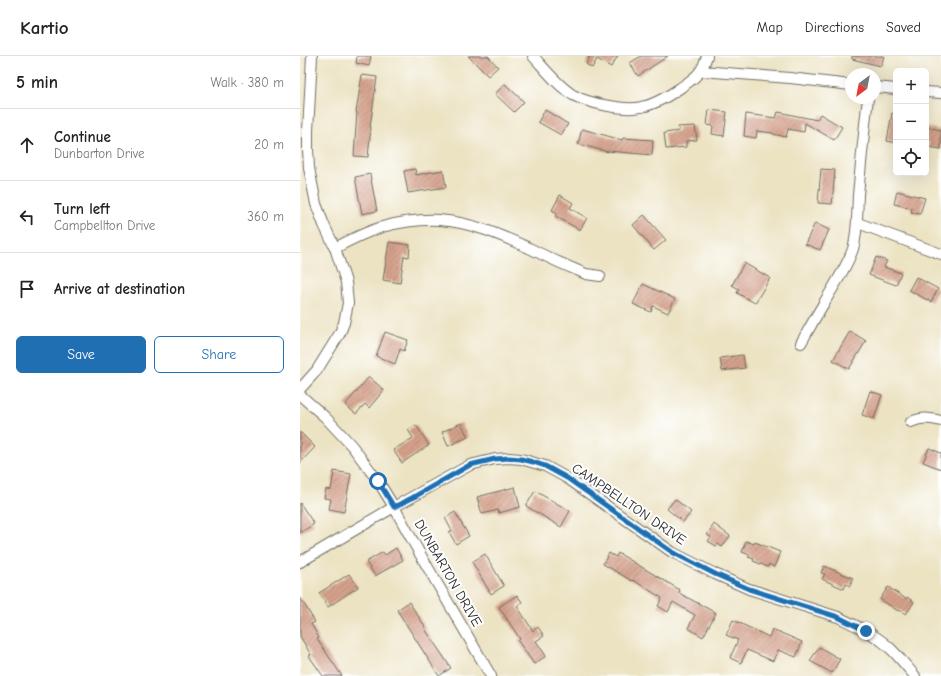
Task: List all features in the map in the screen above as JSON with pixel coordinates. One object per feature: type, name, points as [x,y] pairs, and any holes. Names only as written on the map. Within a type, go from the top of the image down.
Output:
[{"type":"street","points":[[300,389],[317,370],[340,332],[348,303],[346,282],[335,248],[316,204],[309,168],[305,101],[312,56]]},
{"type":"street","points":[[533,56],[558,83],[573,95],[607,106],[628,108],[642,107],[673,93],[687,84],[701,71],[707,56]]},
{"type":"street","points":[[701,71],[790,78],[845,84]]},
{"type":"street","points":[[881,88],[893,89]]},
{"type":"street","points":[[929,92],[941,93]]},
{"type":"street","points":[[801,343],[843,272],[849,260],[856,236],[862,146],[867,104]]},
{"type":"street","points":[[335,248],[366,232],[381,227],[413,221],[440,220],[475,226],[578,271],[600,276]]},
{"type":"street","points":[[858,223],[941,254]]},
{"type":"street","name":"DUNBARTON DRIVE","points":[[300,395],[325,417],[352,446],[378,481],[491,676]]},
{"type":"street","points":[[911,422],[924,418],[931,418],[941,421]]},
{"type":"street","name":"CAMPBELLTON DRIVE","points":[[300,562],[470,465],[495,459],[521,459],[545,466],[567,478],[672,552],[715,574],[749,589],[838,617],[866,631],[892,650],[915,676]]},
{"type":"building","points":[[357,56],[371,56],[369,66],[356,63]]},
{"type":"building","points":[[468,56],[488,56],[498,67],[488,76]]},
{"type":"building","points":[[590,56],[618,56],[611,67],[597,59],[592,68],[586,64]]},
{"type":"building","points":[[641,56],[668,56],[638,76],[630,63]]},
{"type":"building","points":[[852,56],[884,56],[881,66],[852,59]]},
{"type":"building","points":[[362,75],[377,77],[370,127],[368,157],[354,156],[356,112]]},
{"type":"building","points":[[505,84],[524,102],[514,112],[495,94]]},
{"type":"building","points":[[545,110],[568,124],[561,135],[538,122]]},
{"type":"building","points":[[709,110],[727,112],[724,136],[712,134],[713,126],[707,125]]},
{"type":"building","points":[[778,112],[817,120],[820,114],[842,127],[834,140],[805,123],[804,132],[788,129],[786,137],[773,133],[757,131],[756,138],[744,136],[746,114],[776,118]]},
{"type":"building","points":[[892,113],[893,142],[887,141]]},
{"type":"building","points":[[695,126],[697,140],[686,141],[686,147],[666,149],[664,133],[679,131],[678,127]]},
{"type":"building","points":[[929,128],[941,130],[941,149],[929,147]]},
{"type":"building","points":[[582,129],[622,140],[623,138],[653,140],[652,155],[608,152],[578,144]]},
{"type":"building","points":[[415,169],[416,175],[443,170],[446,187],[408,193],[404,171]]},
{"type":"building","points":[[821,169],[835,170],[832,204],[818,203]]},
{"type":"building","points":[[370,174],[377,211],[362,214],[355,177]]},
{"type":"building","points":[[897,191],[925,198],[920,214],[911,212],[912,208],[894,204]]},
{"type":"building","points":[[560,195],[573,203],[570,208],[587,218],[580,230],[555,216],[557,213],[552,210]]},
{"type":"building","points":[[644,215],[666,240],[654,250],[633,225]]},
{"type":"building","points":[[815,223],[829,230],[820,250],[805,244]]},
{"type":"building","points":[[389,242],[410,245],[409,257],[404,256],[400,283],[383,280]]},
{"type":"building","points":[[876,257],[887,261],[884,267],[901,273],[896,285],[869,275]]},
{"type":"building","points":[[744,263],[770,278],[755,303],[737,293],[739,289],[732,285]]},
{"type":"building","points":[[916,277],[938,289],[931,302],[909,290]]},
{"type":"building","points":[[643,284],[675,299],[668,313],[653,306],[651,312],[633,304]]},
{"type":"building","points":[[850,331],[866,341],[849,369],[833,360]]},
{"type":"building","points":[[385,332],[408,340],[404,351],[400,349],[395,364],[376,356]]},
{"type":"building","points":[[743,355],[745,368],[722,371],[720,358]]},
{"type":"building","points":[[369,377],[384,390],[369,408],[365,404],[356,414],[345,405]]},
{"type":"building","points":[[870,391],[882,395],[874,419],[862,415]]},
{"type":"building","points":[[461,423],[468,437],[448,446],[442,432]]},
{"type":"building","points":[[416,425],[429,445],[402,463],[393,450],[413,438],[408,430]]},
{"type":"building","points":[[300,432],[315,447],[300,463]]},
{"type":"building","points":[[929,448],[941,453],[941,469],[923,462]]},
{"type":"building","points":[[334,471],[351,474],[344,512],[329,509],[331,499],[324,498],[326,489],[331,490]]},
{"type":"building","points":[[515,487],[520,507],[499,513],[498,510],[482,514],[477,497]]},
{"type":"building","points":[[535,491],[570,511],[561,527],[526,506]]},
{"type":"building","points":[[675,499],[691,512],[683,522],[667,509]]},
{"type":"building","points":[[300,503],[314,524],[300,533]]},
{"type":"building","points":[[455,512],[469,536],[456,544],[449,532],[452,531],[445,518]]},
{"type":"building","points":[[714,524],[730,536],[722,547],[718,544],[716,546],[708,541],[711,537],[707,535]]},
{"type":"building","points":[[746,541],[754,544],[755,542],[780,552],[774,567],[769,564],[768,567],[753,561],[754,559],[748,557],[750,555],[742,552]]},
{"type":"building","points":[[396,548],[403,560],[375,576],[366,562],[383,552],[385,555]]},
{"type":"building","points":[[609,553],[616,557],[618,553],[680,590],[679,593],[716,613],[703,637],[688,628],[695,615],[673,602],[668,612],[658,606],[662,598],[603,564]]},
{"type":"building","points":[[485,554],[504,586],[491,594],[472,562]]},
{"type":"building","points":[[824,566],[853,578],[850,586],[846,584],[844,589],[822,579],[825,574],[821,573]]},
{"type":"building","points":[[349,574],[358,587],[328,607],[319,593]]},
{"type":"building","points":[[888,587],[906,599],[907,597],[914,602],[906,614],[899,610],[898,611],[880,599]]},
{"type":"building","points":[[517,595],[522,602],[517,606],[533,631],[538,627],[544,636],[536,641],[546,656],[534,664],[518,641],[520,639],[499,607]]},
{"type":"building","points":[[300,597],[315,622],[311,624],[319,638],[317,639],[342,676],[323,676],[309,656],[311,655],[300,636]]},
{"type":"building","points":[[409,602],[451,668],[439,676],[397,610]]},
{"type":"building","points":[[733,620],[769,637],[772,629],[802,642],[796,657],[778,650],[773,661],[747,650],[741,663],[730,658],[738,640],[726,635]]},
{"type":"building","points":[[819,647],[840,659],[832,673],[810,661]]},
{"type":"route","points":[[378,481],[394,507],[470,465],[495,459],[509,458],[533,462],[556,471],[672,552],[715,574],[749,589],[838,617],[866,631]]}]
